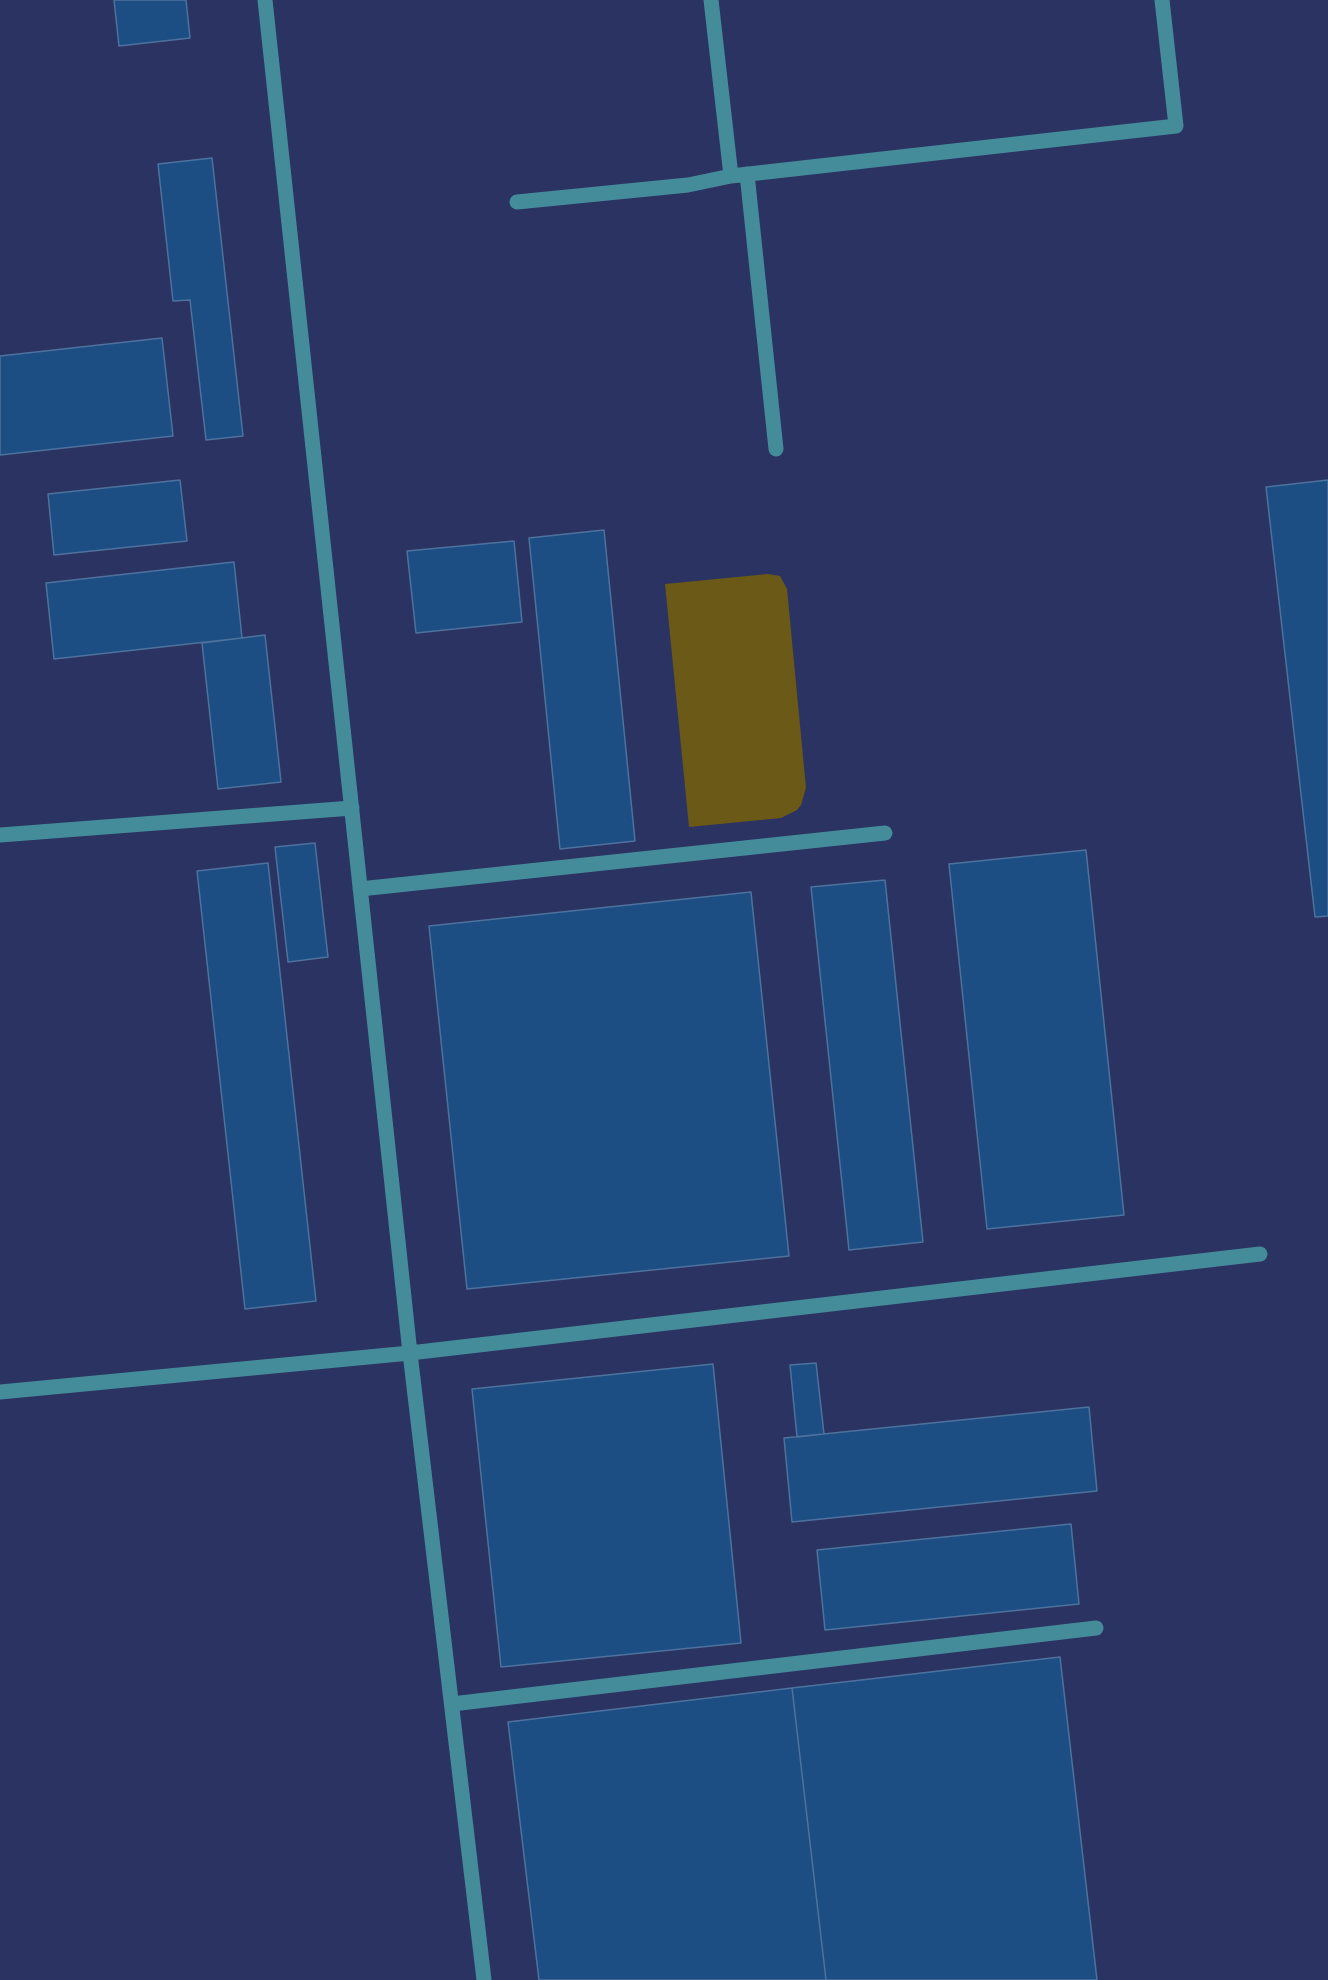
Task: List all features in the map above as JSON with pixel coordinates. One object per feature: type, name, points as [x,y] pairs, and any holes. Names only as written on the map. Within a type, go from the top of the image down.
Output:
[{"type":"lane","points":[[265,0],[410,1353],[484,1980]]},
{"type":"lane","points":[[711,0],[731,176]]},
{"type":"lane","points":[[518,202],[688,185],[747,174],[1176,126],[1162,0]]},
{"type":"lane","points":[[747,174],[776,449]]},
{"type":"lane","points":[[0,835],[352,808]]},
{"type":"lane","points":[[360,889],[885,833]]},
{"type":"lane","points":[[0,1392],[410,1353],[1260,1254]]},
{"type":"lane","points":[[452,1704],[1096,1628]]},
{"type":"shaded area","points":[[768,574],[780,576],[787,589],[806,788],[801,805],[797,810],[781,818],[689,827],[665,584]]},
{"type":"building","points":[[114,0],[186,0],[190,38],[119,46]]},
{"type":"building","points":[[212,158],[243,436],[206,440],[190,300],[173,301],[158,164]]},
{"type":"building","points":[[162,338],[173,436],[0,455],[0,356]]},
{"type":"building","points":[[180,480],[187,541],[54,555],[48,494]]},
{"type":"building","points":[[1328,480],[1328,916],[1315,917],[1266,487]]},
{"type":"building","points":[[604,530],[635,841],[560,849],[529,538]]},
{"type":"building","points":[[514,541],[522,622],[416,633],[407,551]]},
{"type":"building","points":[[234,562],[242,638],[54,659],[46,583]]},
{"type":"building","points":[[265,635],[281,782],[218,789],[202,643]]},
{"type":"building","points":[[315,843],[328,957],[288,962],[275,847]]},
{"type":"building","points":[[1086,850],[1124,1215],[987,1229],[949,864]]},
{"type":"building","points":[[268,863],[316,1301],[245,1309],[197,871]]},
{"type":"building","points":[[885,880],[923,1242],[849,1250],[811,887]]},
{"type":"building","points":[[751,892],[789,1256],[467,1289],[429,926]]},
{"type":"building","points":[[816,1363],[824,1434],[797,1437],[790,1365]]},
{"type":"building","points":[[713,1364],[741,1643],[501,1667],[472,1389]]},
{"type":"building","points":[[1089,1407],[1097,1491],[792,1522],[784,1438]]},
{"type":"building","points":[[1071,1524],[1079,1604],[825,1630],[817,1550]]},
{"type":"building","points":[[1060,1657],[1097,1980],[826,1980],[792,1688]]},
{"type":"building","points":[[792,1688],[826,1980],[539,1980],[508,1722]]}]
